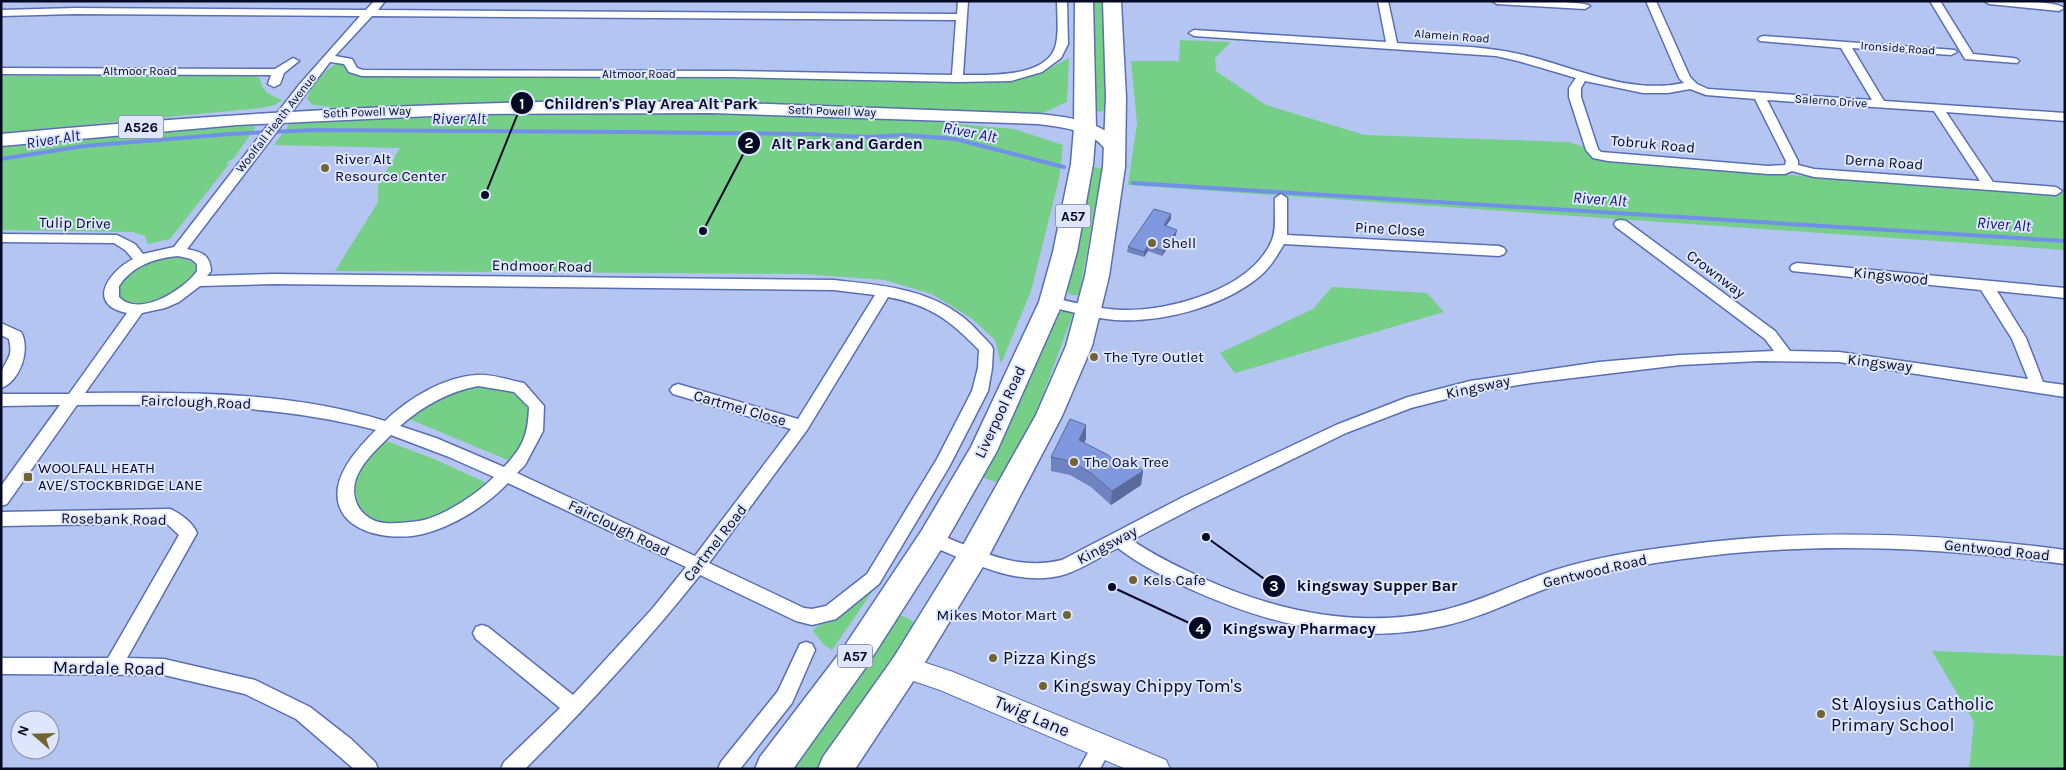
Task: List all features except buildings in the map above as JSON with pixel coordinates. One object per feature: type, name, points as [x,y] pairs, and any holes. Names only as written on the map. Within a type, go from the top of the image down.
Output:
[{"type":"highway","name":"Liverpool Road","points":[[772,769],[855,657],[932,539],[983,451],[1050,302],[1065,252],[1076,201],[1085,128],[1084,1]]},
{"type":"highway","name":"A57","points":[[835,769],[905,667],[973,556],[1049,416],[1079,346],[1097,276],[1115,149],[1116,103],[1112,1]]},
{"type":"main road","points":[[1085,128],[1104,121],[1110,116],[1116,103]]},
{"type":"main road","name":"Seth Powell Way","points":[[1,140],[502,108],[604,107],[802,110],[974,119],[1048,130],[1085,128]]},
{"type":"main road","points":[[1085,128],[1106,138],[1115,149]]},
{"type":"street","points":[[116,11],[125,1]]},
{"type":"street","name":"Woolfall Heath Avenue","points":[[178,251],[327,58],[380,1]]},
{"type":"street","points":[[963,1],[957,79],[1011,78],[1045,66],[1057,56],[1062,44],[1062,1]]},
{"type":"street","points":[[1383,1],[1392,46]]},
{"type":"street","points":[[1498,1],[1585,6]]},
{"type":"street","points":[[1651,1],[1684,76],[1691,84]]},
{"type":"street","points":[[1935,1],[1969,57],[2013,61]]},
{"type":"street","points":[[1989,1],[2060,9]]},
{"type":"street","points":[[1,13],[32,11],[370,12],[963,17]]},
{"type":"street","name":"Alamein Road","points":[[1194,33],[1207,38],[1392,46],[1503,54],[1610,84],[1632,88],[1669,90],[1691,84]]},
{"type":"street","name":"Ironside Road","points":[[1764,40],[1781,44],[1844,44],[1946,54]]},
{"type":"street","name":"Ironside Road","points":[[1844,44],[1881,105]]},
{"type":"street","name":"Altmoor Road","points":[[327,58],[348,61],[354,70],[362,73],[732,74],[957,79]]},
{"type":"street","points":[[274,84],[278,72],[293,61]]},
{"type":"street","name":"Altmoor Road","points":[[1,71],[278,72]]},
{"type":"street","name":"Tobruk Road","points":[[1583,76],[1575,88],[1575,97],[1591,148],[1598,155],[1768,170],[1784,170],[1791,167]]},
{"type":"street","name":"Salerno Drive","points":[[1691,84],[1711,93],[2065,118]]},
{"type":"street","points":[[1759,96],[1792,161],[1791,167]]},
{"type":"street","points":[[1938,109],[1989,186]]},
{"type":"street","name":"Derna Road","points":[[1791,167],[1814,173],[2056,191]]},
{"type":"street","points":[[1050,302],[1088,311],[1124,315],[1175,310],[1201,303],[1245,280],[1271,256],[1280,239],[1280,198]]},
{"type":"street","name":"Crownway","points":[[1621,224],[1770,335],[1786,356]]},
{"type":"street","name":"Tulip Drive","points":[[1,238],[117,239],[130,247],[141,260]]},
{"type":"street","name":"Pine Close","points":[[1280,239],[1499,251]]},
{"type":"street","points":[[178,251],[190,252],[199,257],[204,263],[204,271],[199,281],[172,301],[137,310],[113,304],[109,296],[111,286],[118,276],[141,260],[178,251]]},
{"type":"street","name":"Kingswood","points":[[1797,268],[2065,293]]},
{"type":"street","name":"Endmoor Road","points":[[199,281],[273,279],[834,285],[885,290]]},
{"type":"street","points":[[1986,286],[2019,338],[2038,387]]},
{"type":"street","name":"Cartmel Road","points":[[510,769],[574,707],[658,615],[697,566],[802,426],[885,290]]},
{"type":"street","name":"Liverpool Road","points":[[812,617],[830,613],[846,602],[872,579],[943,463],[980,391],[986,368],[986,349],[958,320],[925,302],[885,290]]},
{"type":"street","points":[[1,499],[137,310]]},
{"type":"street","points":[[1,328],[16,336],[19,348],[17,362],[1,382]]},
{"type":"street","name":"Kingsway","points":[[932,539],[1009,569],[1043,572],[1065,567],[1189,502],[1341,429],[1408,403],[1470,387],[1570,372],[1680,360],[1786,356],[1839,357],[1935,370],[2065,392]]},
{"type":"street","points":[[493,380],[518,386],[528,392],[534,402],[539,422],[530,446],[507,475],[476,502],[436,524],[416,530],[396,532],[365,524],[354,515],[347,502],[351,471],[361,456],[389,427],[427,397],[462,383],[493,380]]},
{"type":"street","name":"Cartmel Close","points":[[678,390],[802,426]]},
{"type":"street","name":"Fairclough Road","points":[[1,400],[148,399],[260,404],[316,411],[389,427],[431,442],[507,475],[802,615],[812,617]]},
{"type":"street","name":"Rosebank Road","points":[[1,519],[170,516],[189,533],[114,665]]},
{"type":"street","name":"Gentwood Road","points":[[1119,539],[1142,556],[1242,603],[1284,616],[1347,627],[1402,626],[1445,618],[1478,608],[1563,576],[1621,563],[1712,549],[1804,541],[1867,540],[1938,544],[2065,557]]},
{"type":"street","points":[[482,633],[574,707]]},
{"type":"street","points":[[728,769],[785,696],[806,650]]},
{"type":"street","name":"Mardale Road","points":[[1,666],[164,666],[248,686],[303,714],[344,746],[368,769]]},
{"type":"street","name":"Twig Lane","points":[[905,667],[944,680],[1103,745],[1156,769]]},
{"type":"street","points":[[1089,769],[1103,745]]},
{"type":"green space","points":[[1092,1],[1102,1],[1107,102],[1104,111],[1095,112]]},
{"type":"green space","points":[[1180,40],[1231,42],[1215,58],[1216,71],[1266,105],[1365,135],[1568,142],[1585,147],[1592,157],[1606,161],[2045,194],[2065,193],[2065,250],[1128,185],[1137,123],[1131,61],[1179,61]]},
{"type":"green space","points":[[1069,58],[1067,102],[1040,114],[1039,119],[802,110],[323,114],[331,107],[313,105],[307,99],[320,77],[330,68],[341,62],[351,74],[374,76],[974,80],[1010,79],[1043,72]]},
{"type":"green space","points":[[249,75],[260,78],[267,92],[282,100],[275,105],[262,108],[1,133],[1,76]]},
{"type":"green space","points":[[751,113],[902,119],[1014,129],[1063,145],[1059,179],[1031,291],[1001,364],[995,340],[971,318],[932,294],[885,280],[803,274],[335,271],[378,202],[378,185],[400,148],[274,145],[291,122],[369,115]]},
{"type":"green space","points":[[241,123],[256,127],[234,158],[226,163],[229,164],[170,239],[148,244],[145,236],[133,232],[1,230],[1,143]]},
{"type":"green space","points":[[1089,159],[1091,167],[1102,168],[1079,295],[1070,295],[1066,288],[1081,232]]},
{"type":"green space","points":[[171,257],[194,264],[196,271],[186,285],[168,298],[155,303],[133,304],[121,299],[119,288],[127,276],[148,263]]},
{"type":"green space","points":[[1332,287],[1427,293],[1444,312],[1235,373],[1220,353],[1313,309]]},
{"type":"green space","points":[[1064,310],[1071,311],[1073,314],[1038,408],[1001,484],[979,476],[1060,312]]},
{"type":"green space","points":[[489,385],[514,391],[523,400],[528,412],[529,427],[523,441],[510,461],[408,418],[436,399],[466,388]]},
{"type":"green space","points":[[384,440],[434,459],[487,483],[481,491],[468,501],[432,518],[401,526],[382,524],[373,520],[360,507],[355,489],[356,479],[362,465]]},
{"type":"green space","points":[[874,585],[876,586],[832,650],[824,645],[813,631],[816,627],[823,624]]},
{"type":"green space","points":[[895,612],[918,624],[846,732],[818,769],[784,769]]},
{"type":"green space","points":[[1932,651],[2065,656],[2065,769],[1969,769],[1974,722]]},
{"type":"waterway","name":"River Alt","points":[[1,159],[84,146],[230,134],[315,130],[625,132],[807,134],[866,137],[905,135],[955,139],[1064,167]]},
{"type":"waterway","name":"River Alt","points":[[1133,183],[2065,241]]},
{"type":"place","name":"River Alt Resource Center","points":[[325,168]]},
{"type":"place","name":"Children's Play Area Alt Park","points":[[485,195]]},
{"type":"place","name":"Alt Park and Garden","points":[[703,231]]},
{"type":"place","name":"Shell","points":[[1152,243]]},
{"type":"place","name":"The Tyre Outlet","points":[[1094,357]]},
{"type":"place","name":"The Oak Tree","points":[[1074,462]]},
{"type":"place","name":"WOOLFALL HEATH AVE/STOCKBRIDGE LANE","points":[[28,477]]},
{"type":"place","name":"kingsway Supper Bar","points":[[1206,537]]},
{"type":"place","name":"Kels Cafe","points":[[1133,580]]},
{"type":"place","name":"Kingsway Pharmacy","points":[[1112,587]]},
{"type":"place","name":"Mikes Motor Mart","points":[[1067,615]]},
{"type":"place","name":"Pizza Kings","points":[[993,658]]},
{"type":"place","name":"Kingsway Chippy Tom's","points":[[1043,686]]},
{"type":"place","name":"St Aloysius Catholic Primary School","points":[[1821,714]]}]
